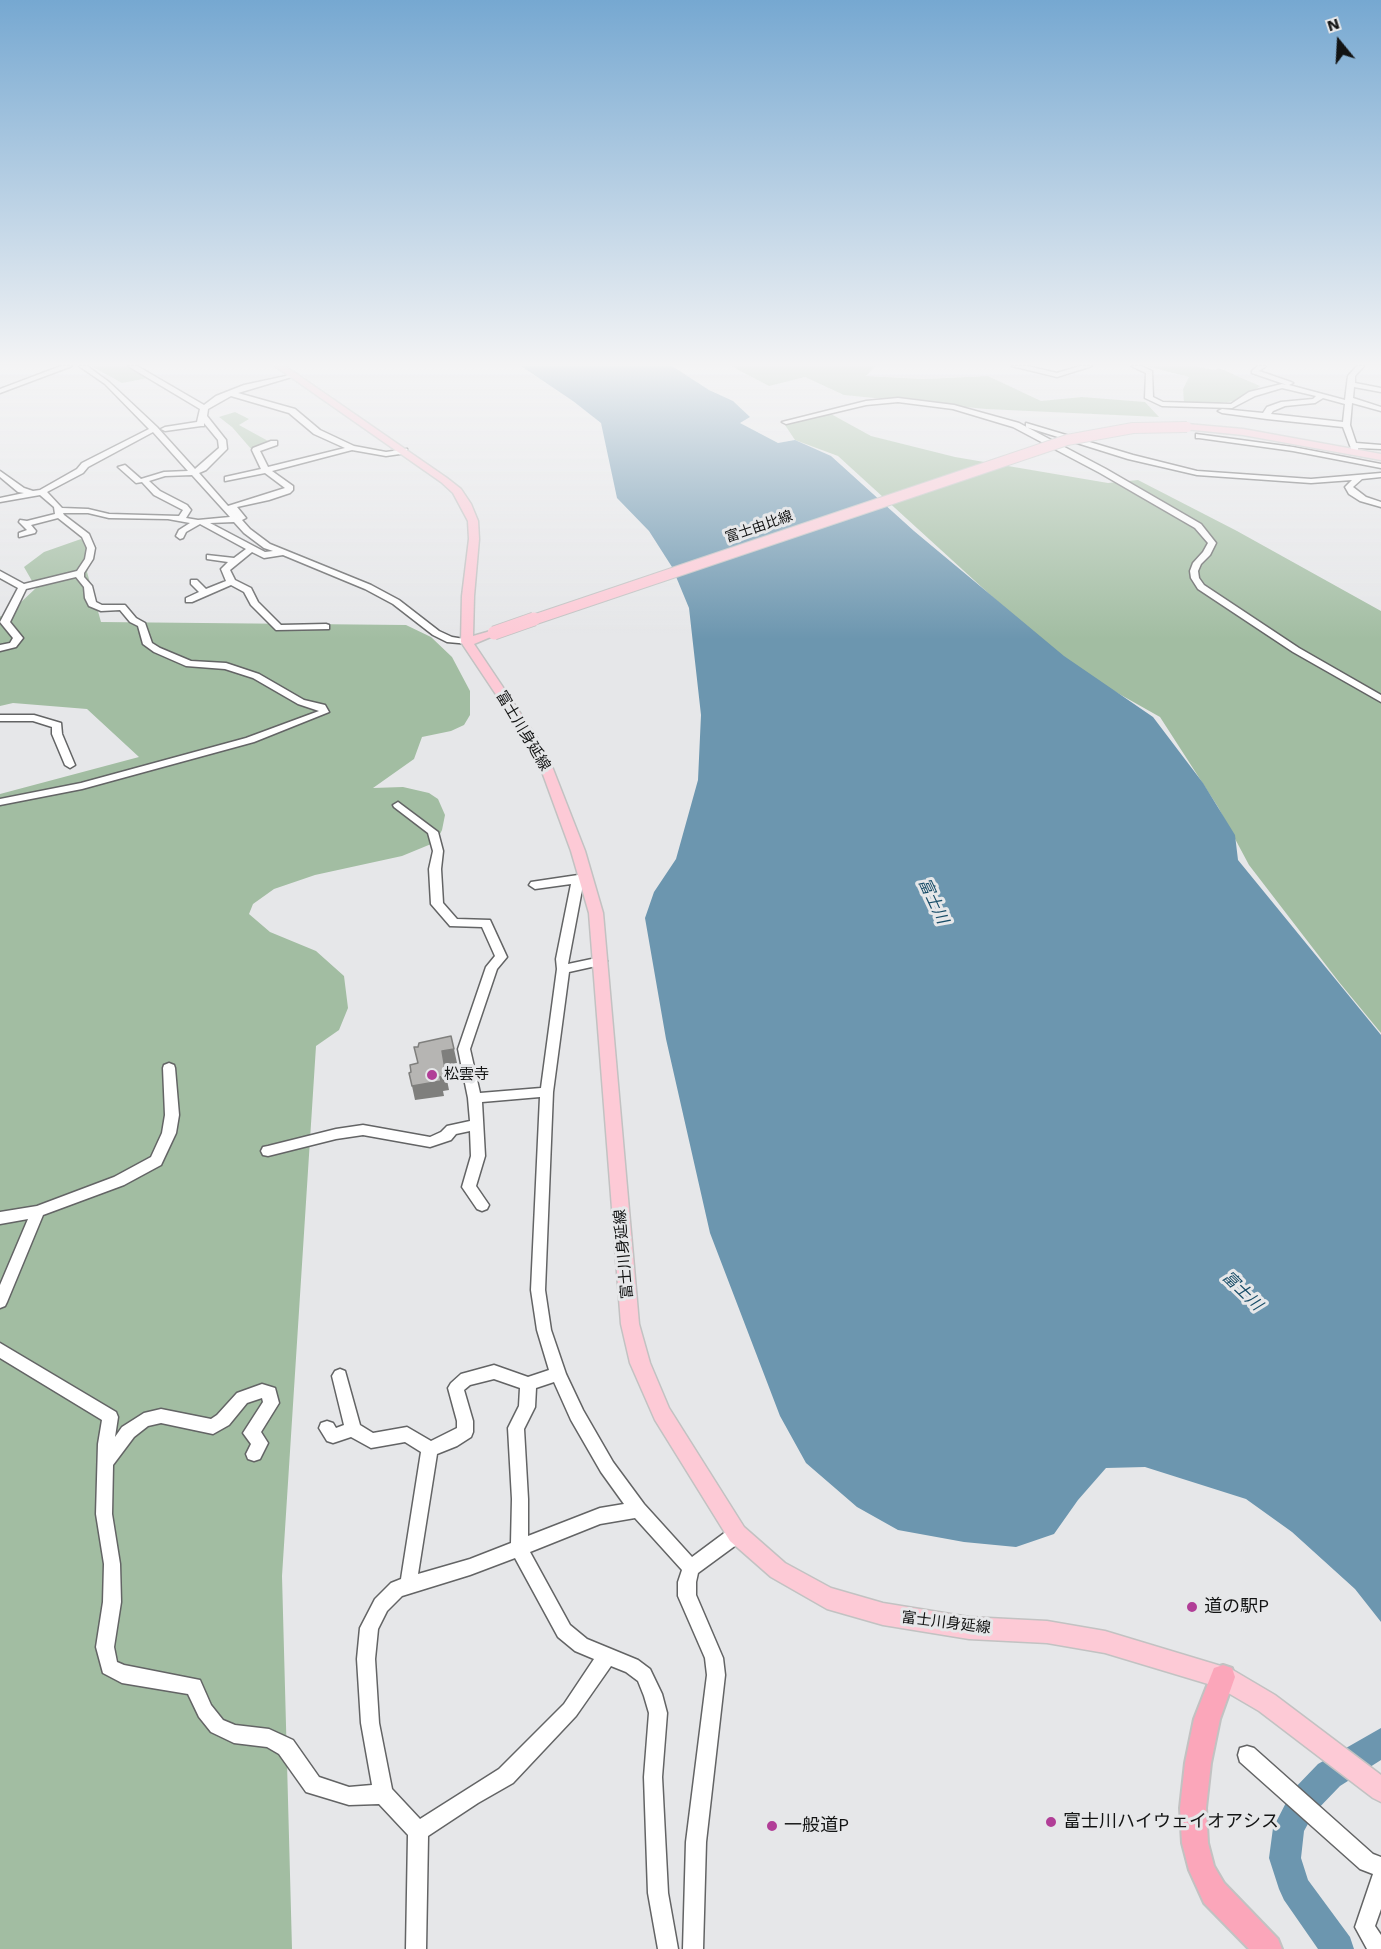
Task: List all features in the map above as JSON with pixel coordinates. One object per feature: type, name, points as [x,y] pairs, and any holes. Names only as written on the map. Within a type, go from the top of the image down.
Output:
[{"type":"highway","points":[[1223,1677],[1207,1719],[1198,1763],[1193,1808],[1195,1843],[1202,1870],[1214,1893],[1268,1949]]},
{"type":"main road","points":[[412,457],[451,485],[466,504],[473,521],[474,539],[468,596],[467,642]]},
{"type":"main road","name":"富士由比線","points":[[467,642],[1017,457]]},
{"type":"main road","name":"富士川身延線","points":[[467,642],[533,741],[547,769],[591,892],[601,961],[609,1093],[630,1324],[640,1363],[662,1414],[736,1534],[778,1570],[827,1598],[872,1611],[969,1628],[1047,1632],[1093,1640],[1179,1662],[1223,1677],[1267,1703],[1381,1790]]},
{"type":"street","points":[[0,500],[37,492],[80,471],[85,465],[100,457]]},
{"type":"street","points":[[179,457],[235,519],[260,541],[283,553],[368,587],[396,602],[436,633],[450,640],[467,642]]},
{"type":"street","points":[[182,519],[187,510],[157,492],[144,480],[164,474],[194,473],[215,457]]},
{"type":"street","points":[[22,535],[32,531],[24,523],[60,513],[88,511],[109,516],[182,519],[200,522],[242,518],[232,506],[266,498],[290,488],[266,470],[259,457]]},
{"type":"street","points":[[228,479],[317,457]]},
{"type":"street","points":[[1077,457],[1198,526],[1212,543],[1194,571],[1195,578],[1201,587],[1296,650],[1381,699]]},
{"type":"street","points":[[1131,457],[1197,473],[1311,481],[1381,475]]},
{"type":"street","points":[[1340,457],[1381,464]]},
{"type":"street","points":[[122,467],[139,481]]},
{"type":"street","points":[[0,473],[21,490],[37,492],[86,536],[91,548],[89,559],[80,573],[80,578],[88,586],[92,604],[101,608],[122,607],[132,620],[142,625],[148,644],[157,650],[189,664],[226,666],[256,676],[301,702],[322,707],[324,712],[290,727],[250,740],[82,786],[0,802]]},
{"type":"street","points":[[1361,476],[1349,487],[1352,492],[1363,499],[1381,505]]},
{"type":"street","points":[[180,536],[183,530],[200,522]]},
{"type":"street","points":[[200,522],[264,555],[283,553]]},
{"type":"street","points":[[251,549],[225,569],[231,582],[248,590],[254,603],[279,628],[326,627]]},
{"type":"street","points":[[210,557],[236,561]]},
{"type":"street","points":[[0,574],[23,587],[80,573]]},
{"type":"street","points":[[194,582],[204,592]]},
{"type":"street","points":[[189,600],[231,582]]},
{"type":"street","points":[[0,648],[13,645],[18,638],[5,622],[23,587]]},
{"type":"street","points":[[0,718],[34,718],[57,725],[57,734],[70,765]]},
{"type":"street","points":[[398,805],[434,831],[438,851],[435,869],[437,904],[454,923],[486,923],[501,957],[492,967],[464,1049],[475,1098],[478,1156],[470,1187],[482,1206]]},
{"type":"street","points":[[536,885],[578,879],[562,960],[563,969],[547,1092],[537,1290],[544,1330],[558,1374],[577,1415],[607,1467],[638,1510],[691,1568]]},
{"type":"street","points":[[563,969],[601,961]]},
{"type":"street","points":[[0,1218],[38,1211],[119,1181],[156,1161],[169,1133],[172,1115],[169,1068]]},
{"type":"street","points":[[475,1098],[547,1092]]},
{"type":"street","points":[[268,1151],[336,1134],[363,1130],[380,1131],[430,1142],[446,1137],[452,1130],[476,1124]]},
{"type":"street","points":[[0,1302],[38,1211]]},
{"type":"street","points":[[0,1350],[110,1417],[105,1463],[104,1514],[112,1564],[112,1602],[105,1647],[109,1667],[122,1674],[194,1686],[205,1711],[217,1726],[234,1734],[269,1738],[286,1747],[313,1785],[349,1796],[383,1794]]},
{"type":"street","points":[[430,1449],[451,1441],[465,1432],[465,1421],[456,1388],[466,1379],[494,1372],[528,1384],[558,1374]]},
{"type":"street","points":[[340,1376],[353,1429],[371,1441],[407,1434],[430,1449]]},
{"type":"street","points":[[528,1384],[527,1407],[516,1428],[520,1499],[519,1549],[564,1631],[581,1645],[632,1666],[644,1675],[653,1694],[658,1713],[653,1777],[658,1893],[668,1949]]},
{"type":"street","points":[[105,1463],[128,1432],[144,1420],[161,1416],[213,1426],[223,1420],[242,1398],[262,1391],[270,1393],[271,1403],[251,1433],[260,1443],[254,1454]]},
{"type":"street","points":[[327,1428],[333,1436],[353,1429]]},
{"type":"street","points":[[408,1586],[430,1449]]},
{"type":"street","points":[[416,1949],[418,1831],[383,1794],[370,1723],[366,1659],[369,1628],[381,1605],[397,1589],[519,1549],[600,1516],[638,1510]]},
{"type":"street","points":[[693,1949],[696,1842],[716,1675],[714,1658],[687,1596],[687,1582],[691,1568],[736,1534]]},
{"type":"street","points":[[418,1831],[471,1796],[507,1776],[570,1710],[608,1656]]},
{"type":"street","points":[[1247,1755],[1374,1865]]},
{"type":"street","points":[[1378,1949],[1365,1927],[1381,1880]]},
{"type":"green space","points":[[839,457],[955,457],[1108,483],[1138,480],[1237,531],[1381,611],[1381,1033],[1249,865],[1218,807],[1160,717],[1066,664]]},
{"type":"green space","points":[[81,539],[94,550],[87,572],[101,622],[406,625],[431,637],[452,657],[470,691],[470,715],[464,725],[451,731],[422,737],[414,759],[373,788],[403,787],[429,793],[438,799],[445,815],[442,830],[436,842],[402,856],[315,875],[274,889],[253,904],[249,914],[270,932],[316,951],[344,976],[348,1008],[339,1030],[316,1046],[282,1576],[292,1949],[0,1949],[0,794],[139,757],[87,709],[13,703],[0,706],[0,616],[4,618],[36,588],[24,567],[44,552]]},
{"type":"water","name":"富士川","points":[[608,457],[832,457],[914,531],[1064,656],[1153,717],[1203,783],[1235,835],[1238,860],[1381,1035],[1381,1622],[1355,1589],[1292,1532],[1246,1499],[1145,1467],[1106,1468],[1078,1500],[1054,1534],[1016,1547],[964,1542],[898,1530],[857,1507],[806,1463],[780,1416],[710,1233],[666,1039],[645,918],[654,892],[676,859],[698,780],[701,715],[689,608],[672,567],[649,531],[617,498]]},
{"type":"building","points":[[451,1036],[454,1049],[442,1051],[446,1075],[440,1077],[441,1081],[412,1086],[410,1065],[418,1063],[414,1047],[418,1047],[419,1043]]},
{"type":"waterway","points":[[1338,1949],[1295,1889],[1285,1858],[1289,1828],[1303,1802],[1329,1775],[1381,1743]]},
{"type":"place","name":"松雲寺","points":[[432,1075]]},
{"type":"place","name":"道の駅P","points":[[1192,1607]]},
{"type":"place","name":"富士川ハイウェイオアシス","points":[[1051,1822]]},
{"type":"place","name":"一般道P","points":[[772,1826]]}]
